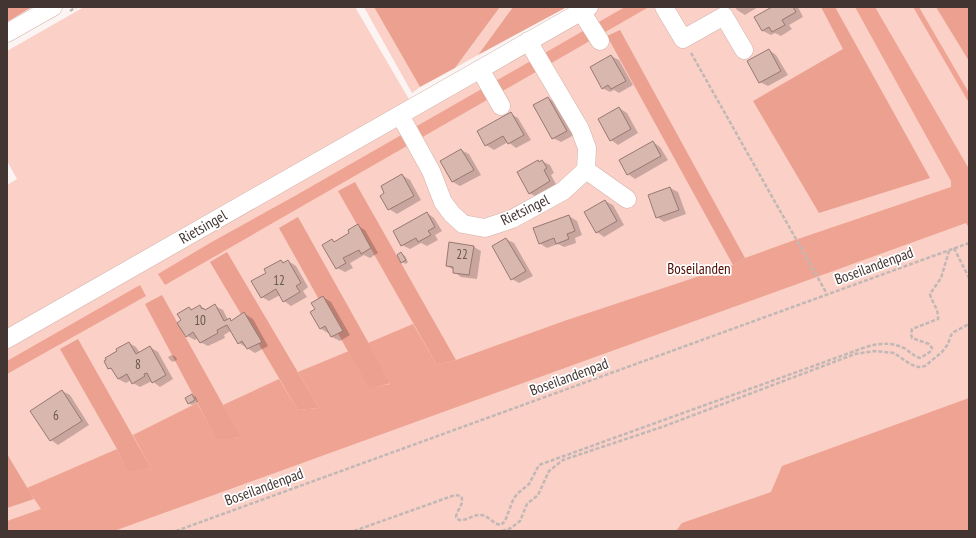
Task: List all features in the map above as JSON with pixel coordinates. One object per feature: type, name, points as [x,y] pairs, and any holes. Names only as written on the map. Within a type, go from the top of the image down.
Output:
[{"type":"street","points":[[7,33],[52,7]]},
{"type":"street","points":[[664,7],[683,39],[724,16],[744,50]]},
{"type":"street","points":[[585,9],[600,41]]},
{"type":"street","name":"Rietsingel","points":[[7,339],[585,9]]},
{"type":"street","points":[[528,41],[580,129],[587,148],[586,170],[627,199]]},
{"type":"street","points":[[480,69],[501,106]]},
{"type":"street","name":"Rietsingel","points":[[400,115],[431,171],[443,202],[452,214],[463,224],[485,228],[512,219],[563,191],[586,170]]},
{"type":"path","points":[[683,39],[827,294]]},
{"type":"path","name":"Boseilandenpad","points":[[176,531],[969,243]]},
{"type":"path","points":[[954,248],[969,278]]},
{"type":"path","points":[[354,531],[455,495],[461,496],[462,499],[462,504],[456,513],[456,517],[459,520],[483,515],[497,525],[501,525],[505,521],[513,500],[517,494],[530,484],[539,466],[866,346],[881,343],[892,345],[902,348],[915,357],[920,358],[930,352],[932,348],[929,344],[912,338],[912,329],[938,319],[937,308],[931,299],[930,294],[941,278],[949,250]]},
{"type":"path","points":[[502,531],[511,528],[520,521],[527,504],[538,495],[549,471],[563,460],[662,427],[855,354],[875,351],[894,353],[910,364],[918,367],[925,366],[942,352],[948,344],[951,334],[969,324]]},
{"type":"green space","points":[[84,7],[355,7],[410,101],[7,331],[7,185],[17,179],[7,161],[7,51]]},
{"type":"green space","points":[[364,7],[374,7],[420,87],[412,93]]},
{"type":"green space","points":[[500,7],[513,7],[478,55],[455,68]]},
{"type":"green space","name":"Boseilanden","points":[[596,7],[969,7],[969,531],[7,531],[7,338]]},
{"type":"shaded area","points":[[7,7],[32,7],[7,22]]},
{"type":"shaded area","points":[[374,7],[500,7],[455,68],[420,87]]},
{"type":"shaded area","points":[[513,7],[567,7],[478,55]]},
{"type":"shaded area","points":[[625,7],[647,8],[165,285],[158,274],[210,243]]},
{"type":"shaded area","points":[[821,7],[835,7],[930,178],[819,213],[753,101],[843,49]]},
{"type":"shaded area","points":[[855,7],[875,7],[969,169],[969,228],[966,223],[114,531],[7,531],[7,521],[41,509],[27,488],[117,449],[127,471],[151,468],[133,435],[197,403],[217,439],[240,437],[223,405],[279,379],[298,410],[319,408],[298,372],[349,351],[369,388],[390,384],[368,343],[413,324],[437,365],[456,360],[564,321],[733,265],[745,258],[792,241],[951,187],[951,181]]},
{"type":"shaded area","points":[[936,7],[969,7],[969,61]]},
{"type":"shaded area","points":[[620,30],[745,258],[733,265],[607,36]]},
{"type":"shaded area","points":[[355,182],[456,360],[437,365],[338,191]]},
{"type":"shaded area","points":[[298,217],[391,383],[369,389],[279,228]]},
{"type":"shaded area","points":[[227,252],[319,408],[298,410],[210,262]]},
{"type":"shaded area","points":[[140,285],[146,296],[7,374],[7,361]]},
{"type":"shaded area","points":[[162,295],[241,437],[217,440],[145,304]]},
{"type":"shaded area","points":[[78,339],[151,468],[127,472],[117,449],[60,349]]},
{"type":"shaded area","points":[[969,398],[969,531],[676,531],[682,523],[771,492],[782,466]]},
{"type":"shaded area","points":[[7,454],[34,499],[7,508]]},
{"type":"building","points":[[772,7],[793,7],[796,12],[782,20],[785,25],[772,32],[769,27],[762,31],[754,17]]},
{"type":"building","points":[[769,49],[781,71],[759,83],[747,61]]},
{"type":"building","points":[[611,55],[626,81],[611,89],[608,85],[602,89],[590,67]]},
{"type":"building","points":[[548,97],[567,131],[552,139],[533,105]]},
{"type":"building","points":[[619,107],[631,129],[610,141],[598,119]]},
{"type":"building","points":[[511,112],[524,135],[508,144],[503,136],[485,146],[477,131]]},
{"type":"building","points":[[653,141],[661,156],[627,175],[619,160]]},
{"type":"building","points":[[461,149],[474,170],[452,182],[440,161]]},
{"type":"building","points":[[538,160],[539,162],[542,160],[547,168],[544,170],[550,181],[529,194],[517,172]]},
{"type":"building","points":[[402,174],[414,196],[388,210],[380,196],[384,193],[381,186]]},
{"type":"building","points":[[670,187],[679,210],[656,218],[648,195]]},
{"type":"building","points":[[605,200],[617,221],[596,233],[584,212]]},
{"type":"building","points":[[427,212],[435,227],[428,231],[431,235],[418,242],[416,238],[401,246],[393,231]]},
{"type":"building","points":[[569,215],[575,231],[567,234],[569,239],[556,244],[554,238],[539,244],[533,228]]},
{"type":"building","points":[[358,224],[371,248],[361,254],[359,250],[343,258],[346,263],[336,269],[322,245],[332,239],[334,242],[349,233],[348,230]]},
{"type":"building","points":[[506,238],[526,271],[511,280],[492,246]]},
{"type":"building","points":[[449,242],[474,246],[469,275],[453,273],[453,267],[446,266]]},
{"type":"building","points":[[401,252],[406,260],[401,263],[397,255]]},
{"type":"building","points":[[281,260],[283,263],[288,260],[301,283],[296,286],[300,292],[283,302],[276,289],[261,298],[251,281],[266,273],[264,269]]},
{"type":"building","points":[[323,296],[343,331],[331,337],[325,326],[320,329],[310,312],[315,309],[311,303]]},
{"type":"building","points":[[215,304],[224,321],[230,318],[231,321],[244,312],[262,342],[247,349],[242,341],[238,344],[227,325],[217,330],[218,333],[200,343],[193,332],[186,337],[177,323],[181,320],[177,314],[189,307],[191,310],[200,305],[202,309],[203,308],[205,310]]},
{"type":"building","points":[[129,342],[136,354],[150,346],[166,375],[152,383],[147,373],[144,374],[145,376],[132,384],[127,374],[118,379],[111,368],[108,369],[104,361],[106,360],[105,358],[117,351],[116,349]]},
{"type":"building","points":[[62,390],[82,421],[50,441],[30,411]]},
{"type":"building","points":[[192,394],[195,400],[188,404],[185,398]]},
{"type":"waterway","points":[[916,7],[969,98]]}]
